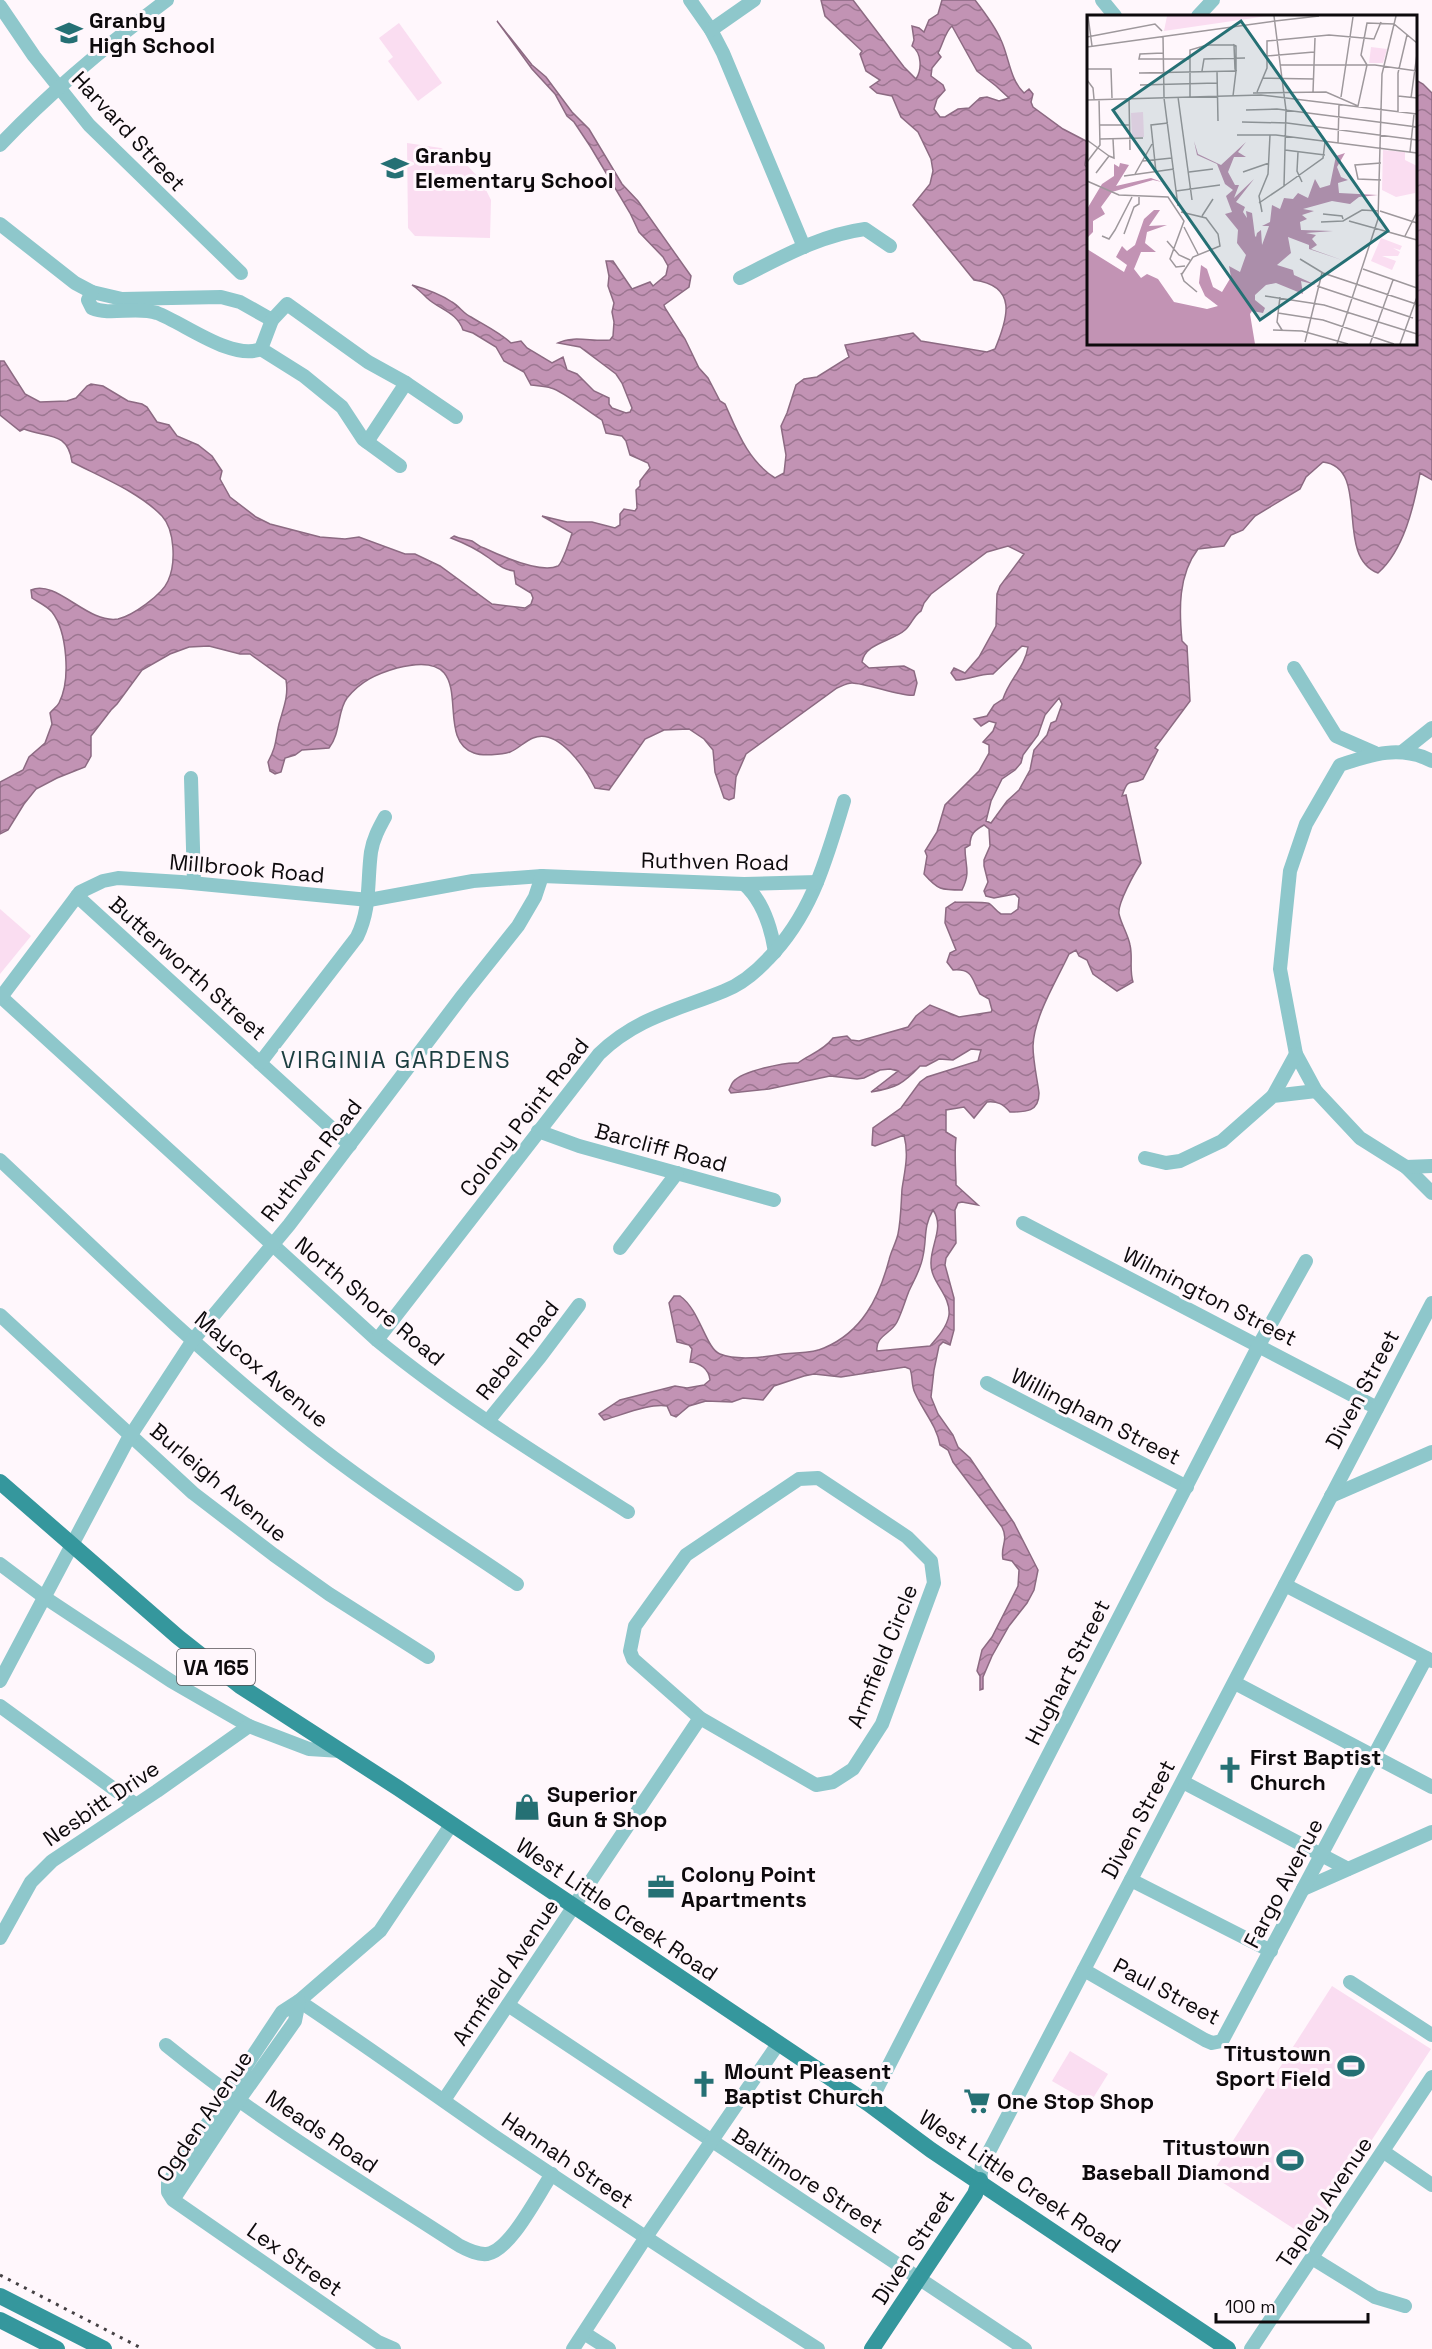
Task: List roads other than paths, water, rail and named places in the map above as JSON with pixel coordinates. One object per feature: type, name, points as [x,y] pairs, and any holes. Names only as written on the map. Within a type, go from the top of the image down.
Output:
[{"type":"main road","name":"West Little Creek Road","points":[[0,1482],[178,1637],[240,1686],[869,2104],[931,2150],[980,2180],[1228,2349]]},
{"type":"main road","name":"Diven Street","points":[[872,2349],[975,2193],[980,2180]]},
{"type":"main road","points":[[0,2295],[104,2349]]},
{"type":"main road","points":[[0,2320],[57,2349]]},
{"type":"street","points":[[0,145],[59,88],[113,41],[167,0]]},
{"type":"street","points":[[690,0],[711,30],[765,149],[804,247]]},
{"type":"street","points":[[711,30],[754,0]]},
{"type":"street","points":[[1102,0],[1113,15]]},
{"type":"street","points":[[1199,15],[1213,0]]},
{"type":"street","name":"Harvard Street","points":[[0,6],[59,88],[114,151],[241,273]]},
{"type":"street","points":[[0,224],[68,279],[92,292],[122,298],[231,299],[272,320]]},
{"type":"street","points":[[740,278],[804,247],[846,232],[865,229],[890,246]]},
{"type":"street","points":[[92,292],[88,300],[92,308],[99,311],[131,310],[155,313],[225,346],[244,351],[261,349]]},
{"type":"street","points":[[261,349],[272,320],[287,304],[368,362],[406,382],[456,417]]},
{"type":"street","points":[[261,349],[304,376],[342,407],[367,442],[400,466]]},
{"type":"street","points":[[367,442],[406,382]]},
{"type":"street","points":[[1294,668],[1336,736],[1341,758],[1340,765],[1306,824],[1290,871],[1280,969],[1296,1054],[1316,1091],[1360,1138],[1406,1167],[1432,1192]]},
{"type":"street","points":[[1402,752],[1432,728]]},
{"type":"street","points":[[1336,736],[1375,753]]},
{"type":"street","points":[[1340,765],[1375,753],[1402,752],[1422,756],[1432,761]]},
{"type":"street","points":[[191,778],[194,883]]},
{"type":"street","name":"Colony Point Road","points":[[377,1340],[592,1063],[617,1038],[641,1022],[659,1014],[737,986],[752,976],[775,952],[798,924],[817,882],[844,801]]},
{"type":"street","points":[[260,1063],[357,937],[369,900],[371,852],[385,816]]},
{"type":"street","name":"Millbrook Road","points":[[0,997],[77,896],[91,886],[118,878],[369,900],[473,880],[542,876]]},
{"type":"street","name":"Ruthven Road","points":[[0,1681],[130,1435],[193,1340],[272,1245],[518,926],[535,897],[542,876],[744,884],[817,882]]},
{"type":"street","points":[[744,884],[755,896],[767,920],[775,952]]},
{"type":"street","name":"Butterworth Street","points":[[77,896],[350,1144]]},
{"type":"street","name":"North Shore Road","points":[[0,997],[377,1340],[414,1370],[628,1512]]},
{"type":"street","points":[[1145,1158],[1166,1163],[1180,1161],[1222,1141],[1273,1096],[1296,1054]]},
{"type":"street","points":[[1273,1096],[1316,1091]]},
{"type":"street","name":"Barcliff Road","points":[[538,1131],[579,1146],[774,1200]]},
{"type":"street","name":"Maycox Avenue","points":[[0,1160],[193,1340],[294,1427],[374,1486],[517,1584]]},
{"type":"street","points":[[1406,1167],[1432,1166]]},
{"type":"street","points":[[620,1248],[677,1173]]},
{"type":"street","name":"Wilmington Street","points":[[1023,1223],[1377,1408]]},
{"type":"street","name":"Hughart Street","points":[[869,2104],[1259,1345],[1306,1261]]},
{"type":"street","name":"Diven Street","points":[[980,2180],[982,2165],[1432,1303]]},
{"type":"street","name":"Rebel Road","points":[[488,1420],[579,1305]]},
{"type":"street","name":"Burleigh Avenue","points":[[0,1315],[193,1493],[329,1594],[428,1657]]},
{"type":"street","name":"Willingham Street","points":[[987,1383],[1187,1487]]},
{"type":"street","points":[[1331,1497],[1432,1452]]},
{"type":"street","name":"Armfield Circle","points":[[818,1478],[907,1537],[931,1561],[934,1583],[882,1724],[853,1769],[833,1782],[816,1785],[700,1718],[633,1659],[630,1651],[635,1626],[686,1555],[799,1479],[818,1478]]},
{"type":"street","points":[[0,1564],[44,1597],[171,1681],[249,1726],[309,1749],[341,1751]]},
{"type":"street","points":[[1285,1585],[1429,1660]]},
{"type":"street","name":"Fargo Avenue","points":[[1228,2032],[1373,1756],[1429,1660]]},
{"type":"street","points":[[1235,1683],[1432,1787]]},
{"type":"street","points":[[0,1706],[136,1805]]},
{"type":"street","name":"Armfield Avenue","points":[[444,2100],[700,1718]]},
{"type":"street","name":"Nesbitt Drive","points":[[0,1938],[31,1882],[52,1861],[249,1726]]},
{"type":"street","points":[[1183,1782],[1348,1869]]},
{"type":"street","name":"Ogden Avenue","points":[[299,2001],[295,2021],[173,2200],[168,2192],[168,2183],[282,2012],[299,2001],[380,1931],[451,1825]]},
{"type":"street","points":[[1304,1888],[1432,1832]]},
{"type":"street","points":[[1131,1880],[1271,1952]]},
{"type":"street","name":"Paul Street","points":[[1084,1970],[1212,2043],[1222,2041],[1228,2032]]},
{"type":"street","points":[[1350,1982],[1432,2035]]},
{"type":"street","name":"Hannah Street","points":[[299,2001],[552,2174],[818,2349]]},
{"type":"street","name":"Baltimore Street","points":[[508,2005],[1025,2349]]},
{"type":"street","points":[[573,2349],[646,2237],[778,2044]]},
{"type":"street","name":"Meads Road","points":[[166,2045],[226,2093],[460,2246],[476,2253],[487,2254],[498,2249],[510,2238],[552,2174]]},
{"type":"street","name":"Tapley Avenue","points":[[1251,2349],[1432,2077]]},
{"type":"street","points":[[1384,2152],[1432,2185]]},
{"type":"street","name":"Lex Street","points":[[173,2200],[378,2342],[394,2349]]},
{"type":"street","points":[[1312,2258],[1375,2297],[1406,2306]]},
{"type":"street","points":[[584,2333],[609,2349]]},
{"type":"water","points":[[821,0],[853,0],[904,67],[916,79],[920,62],[918,53],[912,46],[914,40],[912,26],[924,32],[929,20],[938,14],[942,0],[975,0],[999,35],[1019,88],[1024,93],[1029,89],[1033,94],[1031,102],[1033,107],[1063,129],[1087,141],[1085,165],[1087,168],[1087,345],[1417,345],[1417,81],[1432,93],[1432,480],[1420,473],[1415,499],[1401,540],[1395,552],[1378,573],[1365,564],[1357,549],[1346,479],[1338,468],[1323,462],[1306,477],[1300,489],[1255,516],[1243,530],[1231,535],[1224,546],[1198,549],[1191,559],[1183,581],[1180,605],[1182,641],[1187,646],[1190,701],[1155,748],[1158,750],[1143,779],[1128,784],[1122,796],[1126,795],[1141,863],[1127,888],[1119,909],[1130,945],[1133,982],[1117,991],[1093,974],[1087,960],[1079,956],[1076,950],[1069,954],[1042,1011],[1034,1034],[1034,1064],[1039,1093],[1037,1104],[1030,1110],[1010,1112],[1000,1104],[987,1102],[974,1118],[964,1107],[946,1110],[946,1132],[956,1138],[956,1185],[978,1205],[962,1202],[958,1203],[955,1210],[956,1243],[946,1258],[945,1265],[954,1298],[954,1330],[950,1345],[943,1342],[939,1346],[931,1397],[938,1414],[953,1435],[958,1447],[970,1458],[1014,1523],[1038,1570],[1034,1590],[992,1656],[983,1677],[983,1689],[980,1690],[980,1676],[977,1671],[982,1650],[992,1637],[1018,1586],[1019,1570],[1012,1561],[1003,1559],[1005,1536],[1002,1527],[953,1462],[948,1450],[940,1445],[933,1425],[914,1390],[910,1369],[905,1367],[841,1377],[814,1374],[804,1376],[774,1386],[763,1400],[743,1398],[732,1402],[706,1401],[689,1406],[676,1417],[671,1415],[667,1406],[644,1408],[604,1420],[599,1414],[620,1400],[675,1386],[687,1388],[704,1385],[710,1380],[703,1367],[690,1362],[692,1349],[689,1345],[677,1342],[669,1303],[674,1296],[680,1296],[693,1310],[715,1351],[727,1356],[743,1358],[809,1352],[824,1348],[849,1333],[859,1323],[880,1288],[898,1234],[906,1156],[904,1135],[875,1146],[872,1145],[873,1128],[901,1108],[920,1082],[927,1077],[978,1061],[981,1050],[971,1049],[953,1060],[939,1059],[926,1066],[920,1066],[899,1084],[871,1092],[898,1071],[880,1070],[857,1079],[830,1076],[769,1089],[731,1093],[729,1090],[733,1082],[745,1074],[774,1066],[798,1063],[821,1049],[833,1038],[847,1036],[851,1040],[859,1041],[908,1027],[916,1016],[930,1005],[959,1017],[991,1012],[989,999],[980,994],[969,973],[953,970],[947,962],[950,953],[956,950],[945,923],[946,908],[955,902],[984,903],[990,904],[1001,914],[1011,914],[1018,909],[1019,898],[1015,894],[994,898],[986,896],[984,891],[988,882],[984,860],[990,846],[989,829],[984,825],[974,833],[970,845],[965,848],[967,874],[962,890],[940,888],[924,874],[927,856],[925,851],[937,832],[945,805],[979,771],[989,753],[989,745],[983,742],[993,731],[996,723],[989,721],[981,726],[974,719],[987,716],[994,705],[1003,699],[1026,654],[1028,647],[1022,646],[993,674],[956,680],[951,673],[954,668],[965,673],[979,657],[996,626],[997,594],[1000,586],[1024,554],[1008,546],[987,552],[931,594],[921,611],[905,630],[874,646],[864,656],[862,662],[869,668],[904,666],[914,671],[917,683],[914,695],[852,683],[837,688],[746,754],[736,777],[734,798],[729,800],[724,798],[715,772],[713,750],[704,739],[689,729],[664,730],[645,739],[609,790],[595,788],[578,761],[552,738],[542,736],[533,738],[506,753],[486,755],[474,753],[461,744],[456,730],[449,681],[440,669],[424,664],[397,668],[363,683],[344,703],[333,742],[329,748],[302,750],[285,758],[281,772],[275,774],[270,771],[268,762],[285,702],[286,680],[250,654],[240,654],[209,646],[189,647],[170,654],[142,670],[91,736],[91,756],[85,767],[36,789],[8,830],[0,834],[0,782],[23,770],[29,757],[45,743],[52,724],[50,713],[59,703],[65,682],[66,656],[57,620],[52,612],[32,598],[31,590],[41,588],[51,591],[95,615],[106,619],[118,619],[138,609],[165,587],[171,574],[173,547],[166,522],[153,507],[119,486],[72,462],[70,452],[61,440],[24,429],[20,431],[0,415],[0,361],[4,361],[25,394],[40,402],[67,401],[76,398],[91,384],[103,386],[128,401],[147,407],[157,422],[169,425],[177,436],[198,445],[212,456],[222,471],[220,479],[230,497],[256,517],[270,524],[320,537],[345,539],[359,537],[405,554],[415,554],[440,566],[492,604],[525,608],[531,604],[533,598],[531,593],[516,584],[514,571],[503,568],[475,549],[451,538],[454,536],[472,541],[481,547],[531,566],[550,568],[558,566],[572,533],[542,516],[567,522],[592,522],[615,528],[620,525],[620,514],[624,509],[635,511],[637,508],[636,490],[650,468],[648,463],[630,455],[622,436],[606,433],[602,420],[556,390],[531,385],[524,372],[504,361],[496,347],[473,333],[463,330],[457,319],[412,285],[447,299],[468,316],[511,343],[521,341],[527,348],[552,363],[563,357],[567,370],[577,374],[594,391],[609,398],[612,408],[626,413],[632,408],[616,374],[580,347],[558,343],[577,339],[610,340],[613,336],[614,303],[608,286],[606,261],[613,261],[632,289],[650,282],[653,286],[666,275],[668,266],[663,257],[639,232],[590,146],[574,122],[567,116],[555,94],[532,69],[497,21],[532,65],[546,77],[572,112],[589,129],[622,184],[638,201],[691,276],[689,287],[664,305],[665,308],[685,339],[699,368],[708,378],[720,401],[725,404],[750,454],[775,478],[784,473],[786,455],[781,426],[796,385],[804,379],[817,377],[849,357],[845,345],[913,333],[921,341],[987,352],[995,349],[1006,315],[1006,305],[998,289],[988,283],[974,280],[913,205],[930,184],[933,171],[931,159],[918,132],[901,117],[892,96],[877,93],[870,87],[880,80],[866,71],[860,54],[862,51],[825,16]],"holes":[[[952,26],[977,71],[1009,98],[999,101],[987,97],[980,98],[969,108],[958,109],[945,117],[940,117],[934,109],[937,99],[945,90],[943,85],[931,76],[932,68],[941,57],[938,53]],[[1059,698],[1062,704],[1056,721],[1051,723],[1047,735],[1034,750],[1030,770],[1019,790],[1007,801],[991,823],[986,821],[991,801],[1002,779],[1021,763],[1023,755],[1038,735],[1045,715]],[[933,1210],[938,1223],[931,1264],[934,1277],[949,1308],[946,1324],[930,1346],[877,1351],[878,1342],[897,1322],[919,1270],[926,1227]]]},
{"type":"railway","points":[[0,2275],[143,2349]]},
{"type":"place","name":"Granby High School","points":[[69,33]]},
{"type":"place","name":"Granby Elementary School","points":[[395,168]]},
{"type":"place","name":"First Baptist Church","points":[[1230,1770]]},
{"type":"place","name":"Superior Gun & Shop","points":[[527,1807]]},
{"type":"place","name":"Colony Point Apartments","points":[[661,1887]]},
{"type":"place","name":"Titustown Sport Field","points":[[1351,2066]]},
{"type":"place","name":"Mount Pleasent Baptist Church","points":[[704,2084]]},
{"type":"place","name":"One Stop Shop","points":[[977,2101]]},
{"type":"place","name":"Titustown Baseball Diamond","points":[[1290,2160]]},
{"type":"district","name":"VIRGINIA GARDENS","points":[[396,1059]]}]
